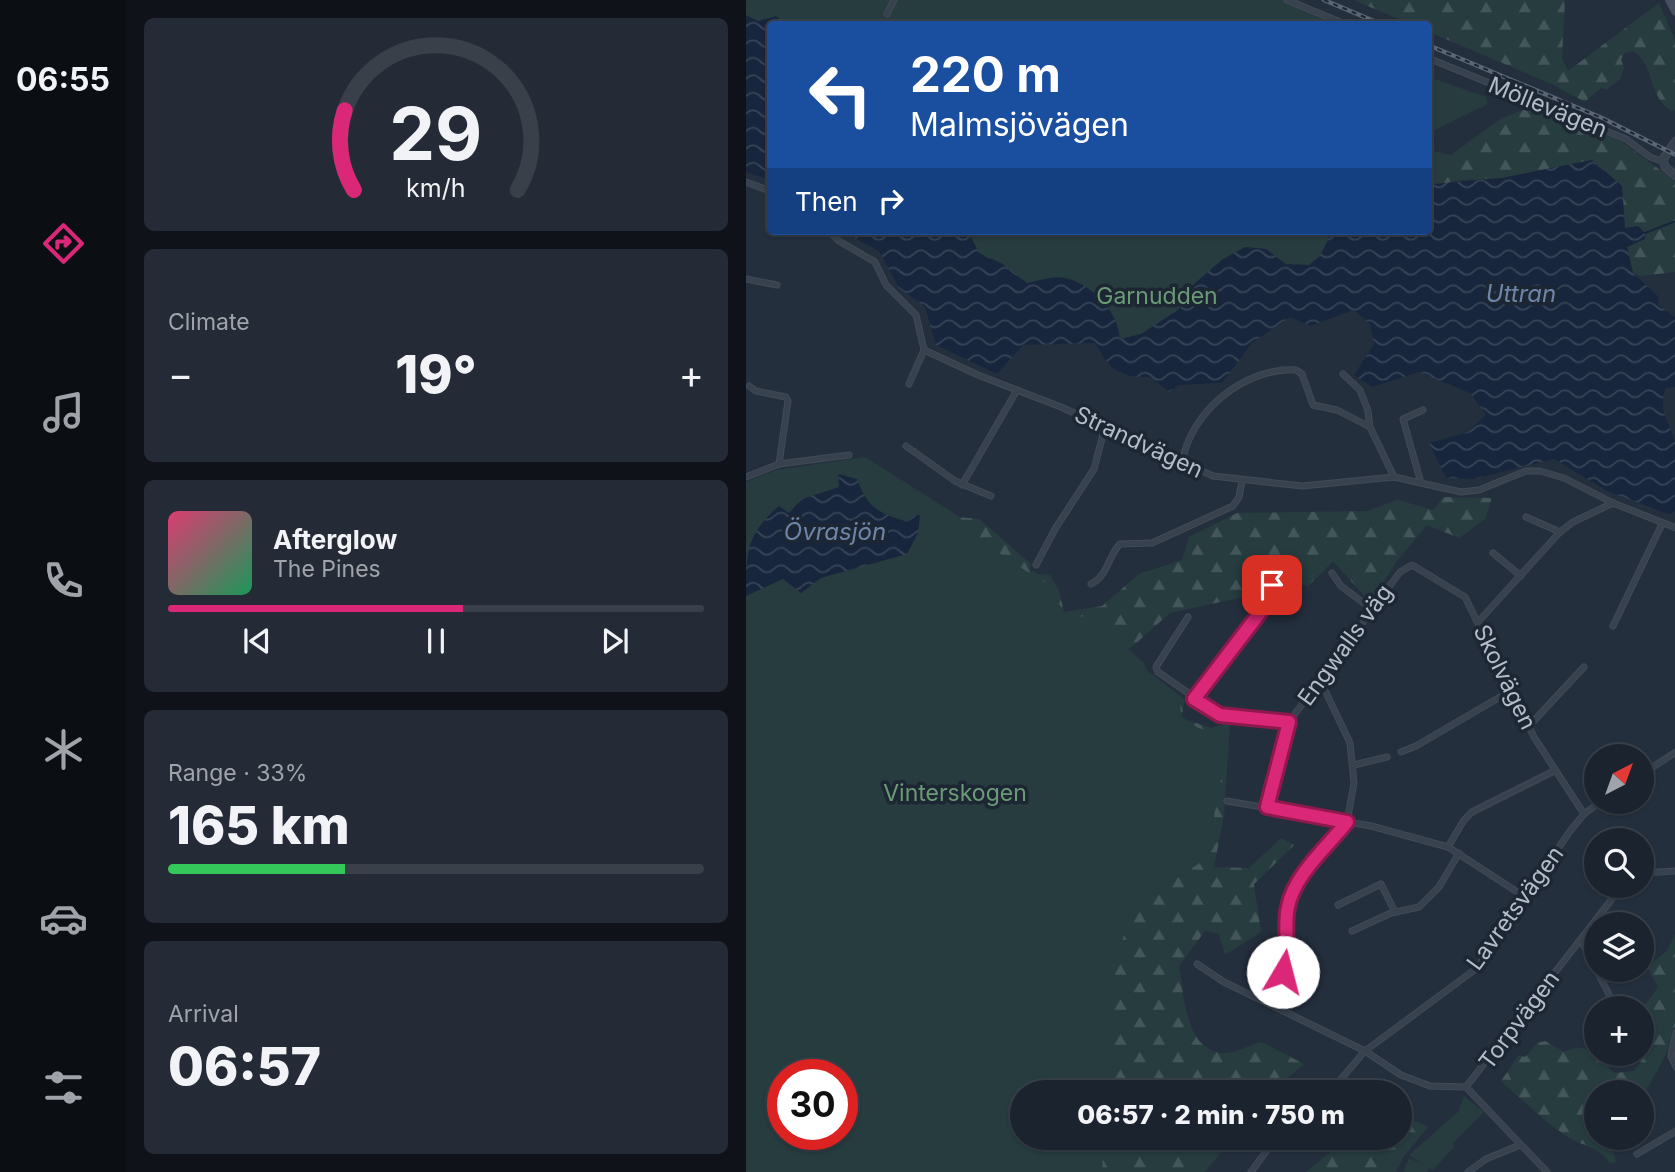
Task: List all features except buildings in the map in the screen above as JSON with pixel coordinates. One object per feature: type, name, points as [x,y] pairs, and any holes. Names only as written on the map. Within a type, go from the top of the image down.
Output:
[{"type":"main road","points":[[1670,0],[1675,11]]},
{"type":"street","points":[[887,14],[894,0]]},
{"type":"street","points":[[1287,0],[1338,21]]},
{"type":"street","name":"Möllevägen","points":[[1432,60],[1626,139],[1650,158],[1664,162]]},
{"type":"street","points":[[1675,141],[1667,150],[1664,162],[1675,176]]},
{"type":"street","points":[[746,182],[767,190]]},
{"type":"street","points":[[833,235],[875,262],[886,285],[916,315],[924,350],[909,384]]},
{"type":"street","points":[[746,279],[778,285]]},
{"type":"street","name":"Strandvägen","points":[[924,350],[1105,427],[1213,477],[1302,486],[1394,477],[1461,492],[1479,490],[1526,471],[1540,471],[1564,478],[1613,503],[1675,528]]},
{"type":"street","points":[[1182,463],[1185,442],[1214,404],[1252,379],[1275,371],[1296,370],[1302,374],[1313,405],[1337,410],[1370,427]]},
{"type":"street","points":[[1343,374],[1360,390],[1368,411],[1370,427],[1394,477]]},
{"type":"street","points":[[749,386],[756,391],[786,397],[788,401],[779,464]]},
{"type":"street","points":[[962,485],[1017,390]]},
{"type":"street","points":[[1422,483],[1403,419],[1423,410]]},
{"type":"street","points":[[1036,565],[1055,529],[1094,469],[1105,427]]},
{"type":"street","points":[[906,446],[962,485],[991,496]]},
{"type":"street","points":[[746,477],[779,464],[849,455]]},
{"type":"street","points":[[1091,584],[1102,577],[1111,556],[1120,544],[1152,543],[1233,506],[1239,497],[1242,481]]},
{"type":"street","points":[[1478,622],[1560,532],[1613,503]]},
{"type":"street","points":[[1526,517],[1560,532]]},
{"type":"street","points":[[1613,626],[1662,524]]},
{"type":"street","points":[[1493,553],[1521,576]]},
{"type":"street","name":"Skolvägen","points":[[1406,566],[1416,565],[1444,586],[1459,592],[1478,622],[1554,771],[1584,814]]},
{"type":"street","name":"Engwalls väg","points":[[1267,807],[1289,722],[1406,566]]},
{"type":"street","points":[[1332,573],[1340,586],[1372,610]]},
{"type":"street","points":[[1194,699],[1265,606],[1272,585]]},
{"type":"street","points":[[1188,617],[1156,667],[1194,699],[1220,715],[1289,722]]},
{"type":"street","points":[[1529,726],[1584,667]]},
{"type":"street","points":[[1271,1004],[1289,953],[1287,909],[1291,897],[1306,872],[1347,822],[1354,765],[1349,740],[1320,680]]},
{"type":"street","points":[[1401,752],[1512,690]]},
{"type":"street","points":[[1654,766],[1675,752]]},
{"type":"street","points":[[1354,765],[1387,757]]},
{"type":"street","points":[[1448,847],[1464,820],[1472,813],[1554,771]]},
{"type":"street","points":[[1227,801],[1347,822],[1448,847],[1525,897]]},
{"type":"street","name":"Lavretsvägen","points":[[1340,1080],[1365,1051],[1477,968],[1584,814]]},
{"type":"street","points":[[1352,931],[1395,912],[1419,907],[1432,895],[1459,853]]},
{"type":"street","points":[[1654,872],[1675,871]]},
{"type":"street","points":[[1338,905],[1381,884],[1395,912]]},
{"type":"street","name":"Torpvägen","points":[[1466,1087],[1613,898]]},
{"type":"street","points":[[1581,940],[1610,996]]},
{"type":"street","points":[[1197,964],[1224,982],[1365,1051],[1417,1083],[1459,1090],[1466,1087],[1547,1172]]},
{"type":"street","points":[[1675,1033],[1671,1056],[1675,1067]]},
{"type":"street","points":[[1637,1154],[1675,1131]]},
{"type":"street","points":[[1468,1172],[1486,1159],[1520,1145]]},
{"type":"street","points":[[1251,1172],[1267,1150]]},
{"type":"green space","points":[[746,0],[1297,0],[1337,21],[767,21],[767,35],[746,109]]},
{"type":"green space","points":[[1353,0],[1565,0],[1562,58],[1568,71],[1659,3],[1675,40],[1675,110],[1671,111],[1658,97],[1645,64],[1633,51],[1625,53],[1621,59],[1624,68],[1620,79],[1606,90],[1601,88],[1585,102],[1552,84],[1432,33],[1432,21],[1404,21]]},
{"type":"green space","points":[[1432,78],[1486,97],[1488,104],[1432,132]]},
{"type":"green space","points":[[1534,106],[1621,141],[1675,181],[1675,272],[1640,276],[1633,273],[1627,247],[1645,239],[1625,228],[1622,186],[1592,160],[1502,178],[1462,180],[1432,185],[1432,151],[1451,155],[1502,118]]},
{"type":"green space","name":"Garnudden","points":[[912,235],[1412,235],[1311,298],[1138,363]]},
{"type":"green space","name":"Vinterskogen","points":[[865,457],[960,517],[956,524],[1029,573],[1033,571],[1060,597],[1058,603],[1068,616],[1093,617],[1144,663],[1150,677],[1180,701],[1181,716],[1198,728],[1229,736],[1206,859],[1130,908],[1110,996],[1106,1080],[1010,1080],[1010,1150],[1103,1150],[1102,1172],[746,1172],[746,482],[776,470]]},
{"type":"green space","name":"Vinterskogen","points":[[1443,497],[1492,498],[1485,519],[1459,538],[1427,525],[1396,562],[1371,603],[1333,561],[1308,586],[1290,583],[1269,571],[1248,596],[1170,613],[1125,653],[1185,700],[1181,718],[1211,728],[1230,722],[1224,815],[1214,867],[1249,868],[1281,838],[1294,845],[1254,884],[1261,932],[1225,955],[1219,934],[1205,931],[1179,966],[1185,1005],[1194,1032],[1210,1050],[1227,1053],[1261,1042],[1304,1064],[1285,1080],[1010,1080],[1010,1150],[1222,1150],[1205,1172],[746,1172],[746,596],[958,517],[979,519],[1031,564],[1030,573],[1050,575],[1059,591],[1064,612],[1102,606],[1139,574],[1182,560],[1189,537],[1237,513],[1367,511],[1397,500],[1434,510]]},
{"type":"green space","points":[[1675,934],[1675,1026],[1669,1049],[1652,1080],[1584,1080],[1584,1145],[1571,1139],[1501,1081],[1519,1055],[1525,1057],[1537,1043],[1545,1041],[1564,1052],[1584,1048],[1584,1066],[1610,1066],[1615,1073],[1634,1071],[1638,1066],[1654,1066],[1654,996],[1652,996],[1658,987],[1654,980],[1654,961],[1667,951]]},
{"type":"green space","points":[[1464,1096],[1484,1112],[1453,1143],[1455,1146],[1433,1170],[1429,1168],[1427,1172],[1403,1172],[1409,1158],[1422,1164],[1409,1155],[1458,1112]]},
{"type":"green space","points":[[1412,1119],[1428,1127],[1412,1146]]},
{"type":"green space","points":[[1333,1150],[1409,1150],[1396,1172],[1306,1172]]},
{"type":"green space","points":[[1596,1150],[1613,1150],[1616,1162],[1610,1163]]},
{"type":"water","points":[[746,15],[758,21],[776,16],[787,21],[767,21],[767,179],[746,172]]},
{"type":"water","name":"Uttran","points":[[1592,160],[1622,186],[1625,228],[1638,226],[1645,233],[1645,239],[1627,247],[1633,273],[1659,297],[1658,305],[1675,317],[1675,387],[1666,388],[1663,403],[1675,441],[1675,510],[1671,515],[1607,491],[1554,459],[1474,479],[1446,478],[1429,443],[1468,432],[1486,415],[1470,393],[1419,372],[1372,387],[1354,375],[1374,344],[1370,324],[1354,310],[1310,326],[1290,317],[1252,343],[1222,383],[1179,385],[1169,392],[1151,377],[1123,374],[1111,366],[1095,343],[1023,345],[997,374],[936,345],[925,307],[899,288],[879,251],[849,235],[970,235],[979,253],[1001,263],[1027,283],[1061,277],[1085,286],[1109,309],[1120,339],[1141,334],[1178,310],[1187,290],[1223,259],[1245,247],[1266,249],[1286,264],[1309,265],[1320,256],[1330,235],[1432,235],[1432,185],[1502,178]]},
{"type":"water","name":"Övrasjön","points":[[838,474],[857,479],[870,503],[889,516],[908,522],[913,515],[920,515],[918,533],[907,554],[821,578],[801,593],[783,579],[746,596],[750,545],[760,526],[779,506],[789,513],[802,499],[839,487]]},
{"type":"waterway","points":[[1645,233],[1676,221]]},
{"type":"railway","points":[[1324,0],[1374,21]]},
{"type":"railway","points":[[1432,47],[1602,118],[1676,155]]},
{"type":"route","points":[[1272,585],[1265,606],[1194,699],[1220,715],[1236,719],[1289,722],[1267,807],[1347,822],[1306,872],[1291,897],[1287,909],[1289,953],[1283,972]]}]
